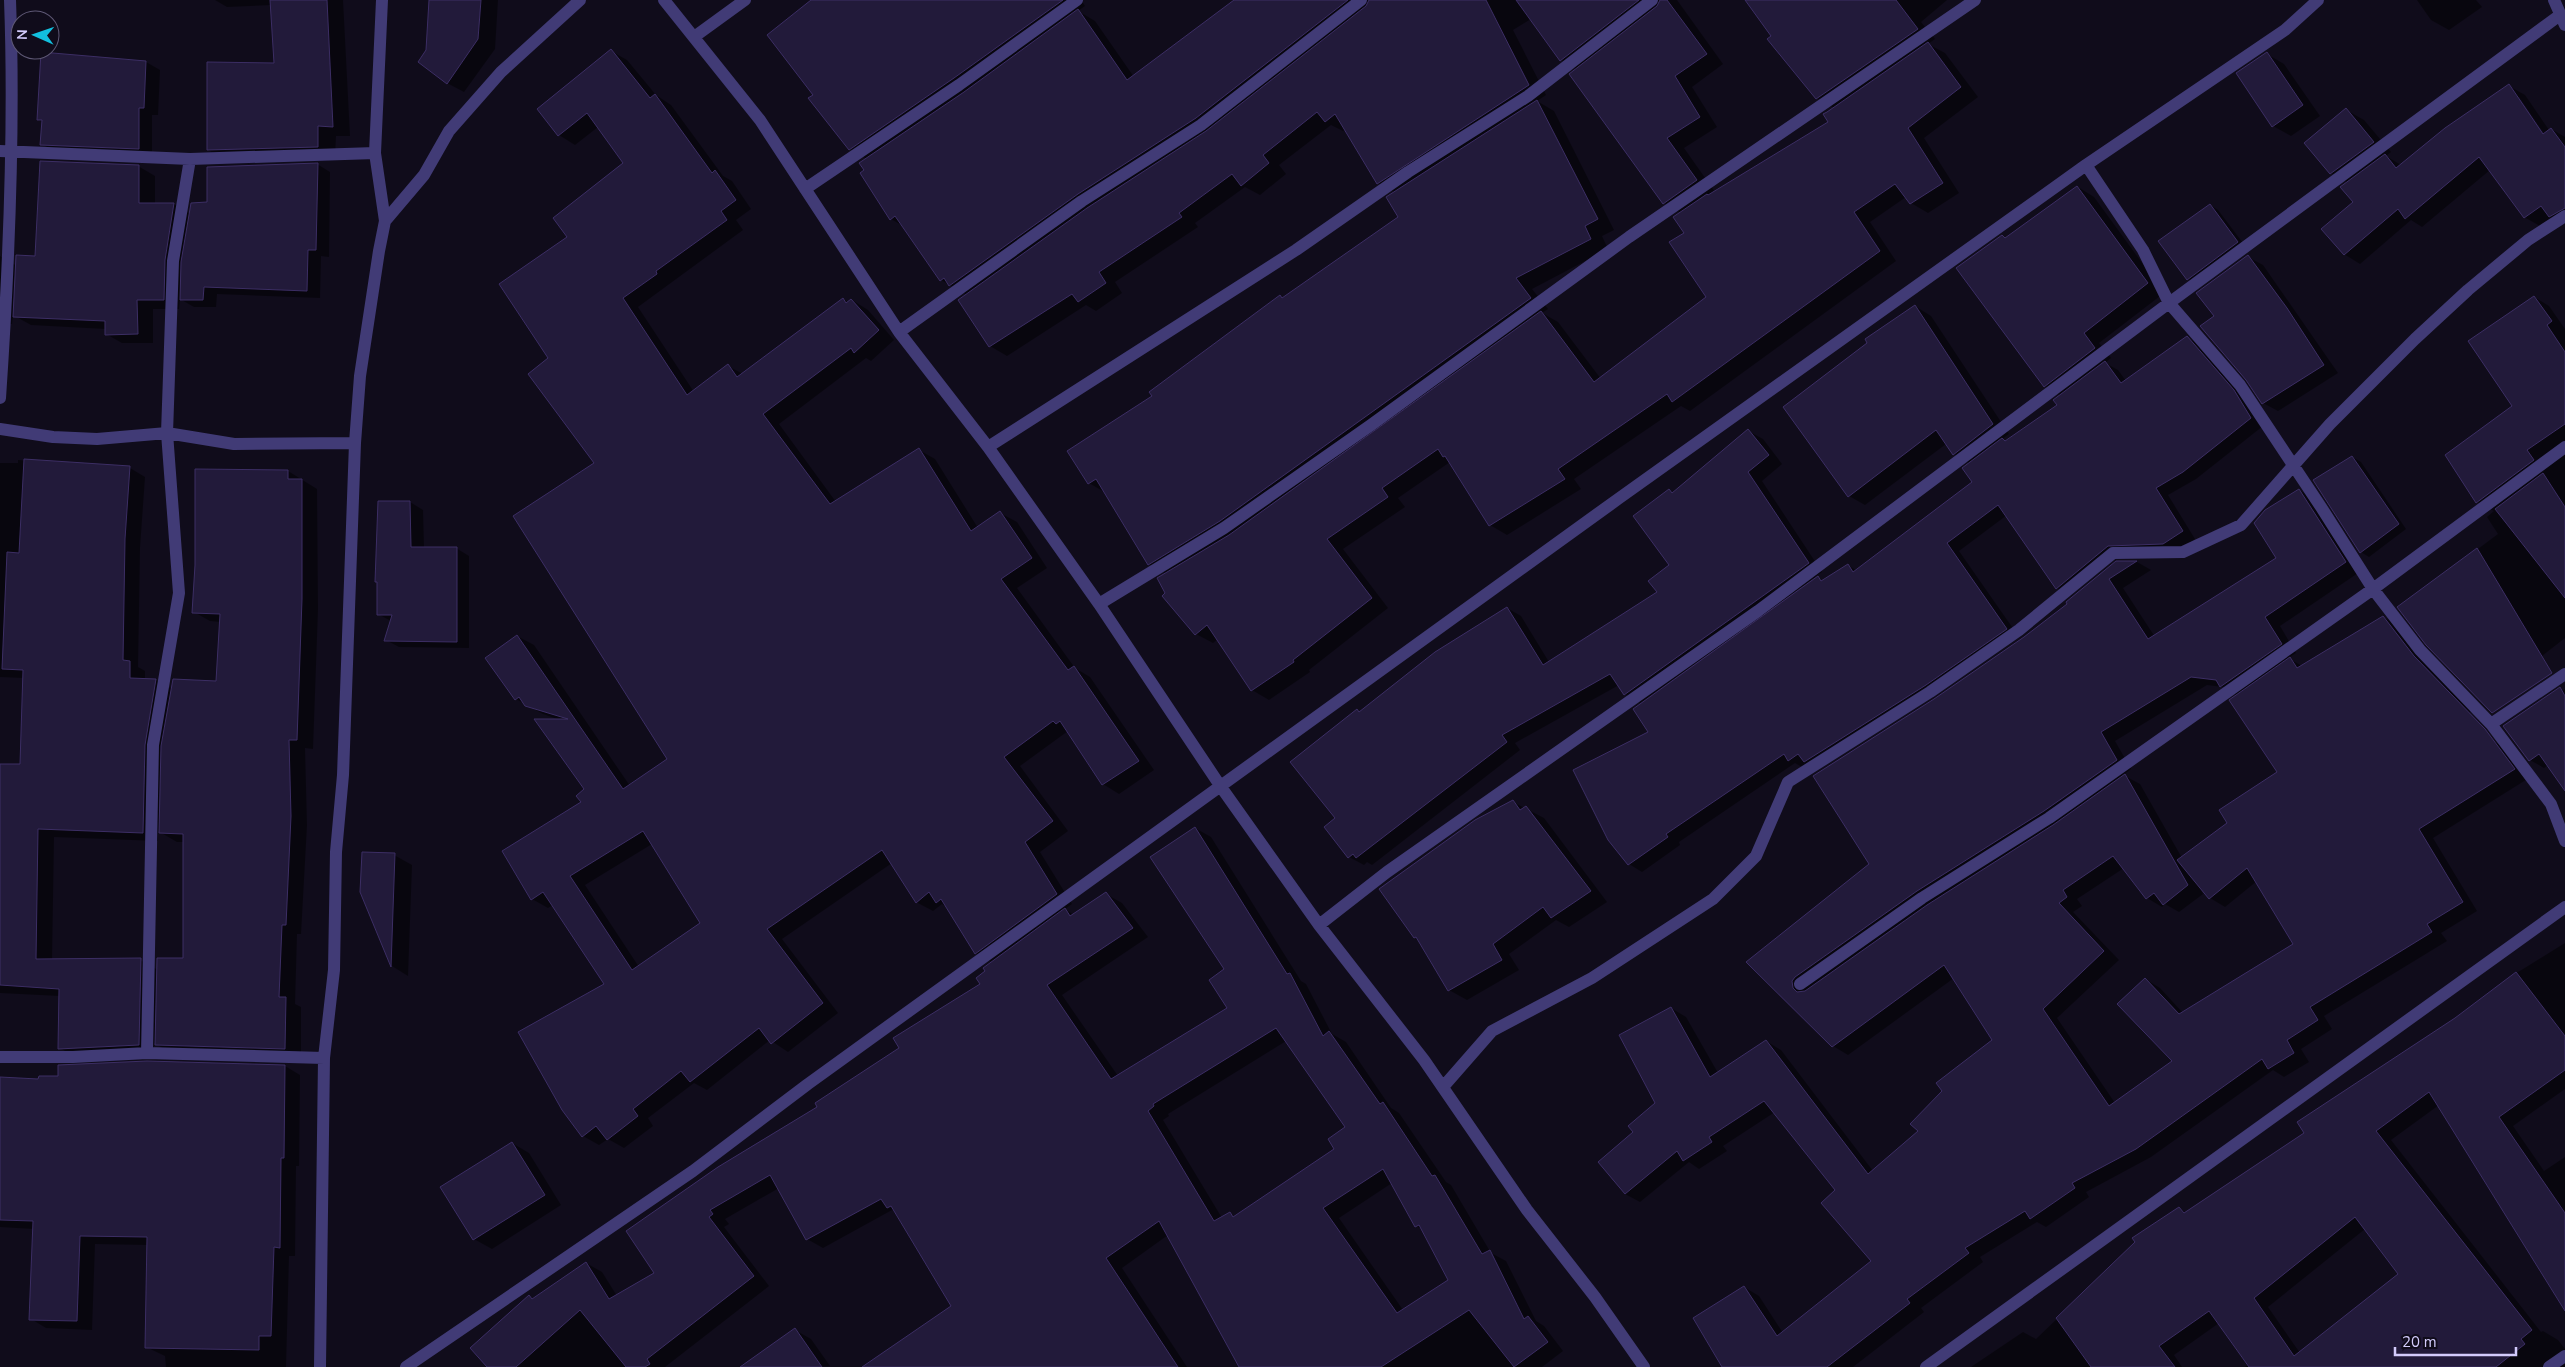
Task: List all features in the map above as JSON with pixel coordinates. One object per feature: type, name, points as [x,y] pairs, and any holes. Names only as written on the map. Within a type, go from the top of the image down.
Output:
[{"type":"street","points":[[0,398],[8,282],[6,151],[14,90],[10,0]]},
{"type":"street","points":[[320,1367],[324,1058],[334,970],[336,852],[343,775],[355,443],[366,324],[385,221],[375,153],[382,0]]},
{"type":"street","points":[[385,221],[424,174],[449,131],[501,72],[580,0]]},
{"type":"street","points":[[664,0],[760,120],[899,332],[988,447],[1099,604],[1221,787],[1319,925],[1443,1087],[1527,1210],[1596,1297],[1644,1367]]},
{"type":"street","points":[[694,37],[745,0]]},
{"type":"street","points":[[806,189],[959,85],[1077,0]]},
{"type":"street","points":[[899,332],[1082,201],[1201,125],[1361,0]]},
{"type":"street","points":[[988,447],[1296,250],[1408,172],[1528,96],[1652,0]]},
{"type":"street","points":[[1099,604],[1224,528],[1371,425],[1629,237],[1975,0]]},
{"type":"street","points":[[406,1367],[693,1171],[808,1084],[1610,504],[2086,165],[2285,30],[2318,0]]},
{"type":"street","points":[[1319,925],[1387,872],[1758,611],[2169,303],[2563,20],[2554,0]]},
{"type":"street","points":[[6,151],[190,159],[375,153]]},
{"type":"street","points":[[147,1053],[154,745],[179,593],[167,433],[173,261],[190,159]]},
{"type":"street","points":[[2086,165],[2143,250],[2169,303],[2240,385],[2294,465],[2373,589],[2420,650],[2491,724],[2552,804],[2565,841]]},
{"type":"street","points":[[1443,1087],[1492,1031],[1592,978],[1713,899],[1756,856],[1788,782],[1930,692],[2011,636],[2113,553],[2183,552],[2241,525],[2330,424],[2468,290],[2528,240],[2565,216]]},
{"type":"street","points":[[0,428],[53,437],[97,439],[167,433],[234,444],[355,443]]},
{"type":"street","points":[[1800,984],[1922,898],[2049,818],[2373,589],[2565,447]]},
{"type":"street","points":[[2491,724],[2565,674]]},
{"type":"street","points":[[1926,1367],[2565,907]]},
{"type":"street","points":[[0,1056],[73,1057],[147,1053],[324,1058]]},
{"type":"street","points":[[2549,1367],[2565,1356]]},
{"type":"building","points":[[270,0],[327,0],[333,127],[318,126],[318,147],[207,150],[207,62],[274,63]]},
{"type":"building","points":[[429,0],[481,0],[478,39],[447,84],[418,62],[426,50]]},
{"type":"building","points":[[811,0],[1063,0],[849,150],[808,98],[813,95],[767,35]]},
{"type":"building","points":[[1234,0],[1348,0],[1196,118],[1078,194],[949,286],[944,278],[940,281],[895,216],[890,220],[860,173],[864,170],[859,163],[964,92],[1078,9],[1127,80]]},
{"type":"building","points":[[1369,0],[1486,0],[1529,85],[1377,184],[1335,114],[1325,122],[1317,112],[1263,155],[1269,163],[1241,186],[1232,174],[1179,213],[1182,217],[1099,272],[1106,283],[1078,302],[1072,294],[989,347],[958,300],[1087,208],[1206,131],[1366,6]]},
{"type":"building","points":[[1516,0],[1639,0],[1560,61]]},
{"type":"building","points":[[1660,0],[1667,0],[1707,54],[1675,76],[1700,117],[1667,138],[1697,180],[1663,204],[1569,74],[1657,6]]},
{"type":"building","points":[[1745,0],[1896,0],[1918,29],[1816,99],[1767,39],[1771,36]]},
{"type":"building","points":[[1928,42],[1961,87],[1908,128],[1943,183],[1910,204],[1895,184],[1854,212],[1880,251],[1672,402],[1667,394],[1558,469],[1565,479],[1489,526],[1445,456],[1443,457],[1438,449],[1382,488],[1388,497],[1327,539],[1372,598],[1293,660],[1294,662],[1251,691],[1207,625],[1195,635],[1162,596],[1165,593],[1157,578],[1229,535],[1541,311],[1594,382],[1706,297],[1669,242],[1684,233],[1673,217],[1707,194],[1828,122],[1823,114]]},
{"type":"building","points":[[611,49],[650,98],[655,94],[712,173],[715,170],[736,200],[721,211],[727,220],[656,271],[657,274],[623,298],[687,395],[728,364],[737,377],[843,298],[846,303],[851,299],[879,330],[854,353],[851,348],[763,414],[830,504],[919,448],[971,531],[1000,511],[1032,558],[1001,579],[1068,670],[1074,666],[1139,761],[1102,785],[1060,721],[1056,724],[1053,721],[1004,757],[1053,821],[1025,842],[1057,894],[975,954],[941,899],[936,903],[929,892],[916,903],[882,850],[767,929],[823,1003],[771,1044],[759,1028],[690,1082],[681,1071],[633,1109],[638,1116],[607,1140],[596,1126],[582,1137],[562,1110],[518,1032],[604,984],[543,892],[531,900],[502,851],[581,802],[576,796],[584,789],[534,719],[568,719],[525,706],[519,697],[515,700],[485,658],[517,635],[623,789],[667,759],[513,516],[594,463],[528,374],[548,358],[499,284],[567,237],[553,218],[623,163],[587,113],[558,136],[537,109]],"holes":[[[643,831],[700,923],[632,970],[570,876]]]},
{"type":"building","points":[[2267,52],[2303,105],[2272,127],[2236,73]]},
{"type":"building","points":[[60,54],[146,61],[144,108],[139,108],[139,149],[40,145],[42,120],[37,120],[41,60],[60,60]]},
{"type":"building","points":[[2509,84],[2543,134],[2551,128],[2565,147],[2565,208],[2549,217],[2541,206],[2524,218],[2479,157],[2405,219],[2398,209],[2344,255],[2321,229],[2353,202],[2340,187],[2385,154],[2396,168],[2445,128]]},
{"type":"building","points":[[1537,100],[1598,219],[1585,226],[1591,239],[1516,278],[1531,298],[1220,521],[1148,565],[1096,479],[1088,484],[1067,451],[1152,396],[1149,392],[1280,295],[1282,298],[1398,217],[1386,197]]},
{"type":"building","points":[[2346,108],[2374,142],[2330,174],[2304,143]]},
{"type":"building","points":[[40,161],[139,165],[139,203],[174,203],[165,260],[164,300],[137,300],[138,334],[105,335],[105,321],[13,317],[16,255],[35,256]]},
{"type":"building","points":[[318,163],[316,250],[308,250],[307,291],[204,287],[203,300],[180,300],[181,262],[191,203],[207,202],[207,167]]},
{"type":"building","points":[[2077,186],[2148,283],[2084,333],[2095,348],[2044,387],[1956,268],[2002,235],[2005,238]]},
{"type":"building","points":[[2210,204],[2238,242],[2187,280],[2158,241]]},
{"type":"building","points":[[2248,255],[2287,308],[2324,365],[2262,404],[2246,380],[2200,326],[2214,316],[2196,293]]},
{"type":"building","points":[[2534,296],[2552,321],[2547,325],[2565,352],[2565,424],[2527,450],[2534,460],[2476,503],[2445,455],[2512,406],[2468,341]]},
{"type":"building","points":[[1915,305],[1993,424],[1953,455],[1936,430],[1848,497],[1783,407],[1867,343],[1865,339]]},
{"type":"building","points":[[2187,336],[2234,390],[2251,418],[2183,472],[2156,488],[2183,531],[2163,544],[2108,546],[2056,589],[1998,505],[1947,543],[2007,629],[1926,685],[1804,762],[1798,754],[1788,761],[1784,754],[1666,834],[1668,837],[1628,865],[1608,840],[1573,770],[1648,732],[1633,709],[1818,576],[1821,581],[1848,564],[1853,572],[1972,482],[1962,468],[2002,438],[2005,441],[2057,405],[2053,400],[2105,361],[2121,383]]},
{"type":"building","points":[[1748,429],[1769,455],[1748,472],[1809,563],[1624,695],[1610,674],[1502,735],[1507,742],[1356,858],[1353,854],[1348,858],[1324,827],[1335,818],[1290,762],[1357,709],[1359,712],[1435,652],[1507,607],[1543,665],[1657,592],[1648,581],[1669,565],[1633,516],[1669,489],[1672,493]]},
{"type":"building","points":[[2352,456],[2399,524],[2360,553],[2313,480]]},
{"type":"building","points":[[24,459],[130,466],[125,539],[123,660],[130,661],[130,678],[156,679],[145,745],[143,833],[38,829],[36,959],[141,958],[139,1045],[58,1049],[59,989],[0,985],[0,764],[20,764],[23,670],[2,669],[7,552],[19,553]]},
{"type":"building","points":[[195,469],[288,470],[288,479],[302,479],[302,599],[297,740],[289,740],[291,816],[286,925],[282,925],[279,997],[286,997],[285,1049],[155,1045],[157,958],[183,958],[183,834],[159,833],[161,746],[173,679],[216,681],[220,614],[192,613],[195,565]]},
{"type":"building","points":[[2543,473],[2565,507],[2565,598],[2495,509]]},
{"type":"building","points":[[2299,489],[2346,562],[2265,617],[2282,644],[2220,687],[2216,680],[2191,677],[2101,732],[2117,760],[2044,811],[1917,891],[1795,977],[1792,981],[1793,988],[1797,992],[1805,991],[1927,905],[2053,825],[2125,774],[2188,885],[2163,905],[2154,893],[2146,899],[2113,856],[2063,890],[2067,897],[2059,903],[2104,951],[2043,1009],[2109,1106],[2172,1061],[2117,1004],[2145,978],[2179,1014],[2293,944],[2247,868],[2209,899],[2177,860],[2227,823],[2219,810],[2277,772],[2229,700],[2290,657],[2297,668],[2383,616],[2414,656],[2485,729],[2515,769],[2419,829],[2463,902],[2427,924],[2432,932],[2310,1007],[2318,1020],[2287,1040],[2294,1053],[2268,1069],[2262,1059],[2136,1149],[2072,1183],[2075,1188],[2030,1219],[2025,1211],[1965,1248],[1969,1253],[1907,1299],[1910,1303],[1827,1367],[1722,1367],[1693,1318],[1744,1286],[1777,1336],[1871,1261],[1821,1203],[1835,1190],[1764,1101],[1709,1137],[1712,1142],[1683,1161],[1677,1151],[1625,1194],[1598,1162],[1633,1132],[1628,1126],[1655,1103],[1619,1035],[1671,1007],[1710,1077],[1766,1040],[1868,1174],[1918,1131],[1910,1124],[1942,1091],[1936,1083],[1992,1040],[1944,965],[1832,1047],[1746,962],[1869,864],[1813,776],[1934,699],[2024,637],[2067,604],[2066,602],[2116,561],[2137,561],[2109,579],[2148,639],[2276,558],[2254,523],[2265,510]]},
{"type":"building","points":[[378,501],[410,501],[411,547],[457,547],[457,642],[384,641],[392,615],[377,615],[377,582],[375,582]]},
{"type":"building","points":[[2477,548],[2552,673],[2492,713],[2426,645],[2397,607]]},
{"type":"building","points":[[2560,687],[2565,696],[2565,791],[2539,754],[2529,761],[2503,726]]},
{"type":"building","points":[[1513,800],[1520,810],[1526,806],[1591,891],[1551,918],[1543,907],[1493,944],[1502,960],[1448,991],[1416,937],[1414,938],[1379,889],[1475,820]]},
{"type":"building","points":[[1195,827],[1287,974],[1290,973],[1323,1036],[1329,1031],[1380,1104],[1383,1102],[1432,1176],[1435,1175],[1482,1254],[1490,1250],[1524,1319],[1528,1316],[1548,1342],[1514,1367],[1469,1310],[1381,1367],[1239,1367],[1159,1221],[1106,1258],[1178,1367],[862,1367],[951,1306],[891,1206],[887,1208],[881,1199],[806,1240],[770,1175],[710,1210],[713,1214],[709,1217],[754,1276],[647,1359],[650,1364],[645,1367],[626,1367],[580,1310],[516,1367],[487,1367],[470,1348],[529,1295],[532,1299],[586,1262],[609,1299],[654,1273],[626,1231],[718,1167],[817,1107],[815,1103],[899,1048],[893,1038],[980,984],[976,978],[985,971],[983,968],[1065,908],[1070,916],[1106,892],[1133,928],[1047,985],[1111,1079],[1227,1008],[1209,980],[1224,969],[1150,857]],"holes":[[[1276,1028],[1345,1127],[1328,1139],[1334,1149],[1233,1217],[1230,1212],[1214,1221],[1148,1111],[1154,1106],[1153,1104]],[[1383,1169],[1415,1227],[1419,1225],[1448,1280],[1397,1313],[1323,1208]]]},
{"type":"building","points":[[362,852],[395,853],[391,967],[360,892]]},
{"type":"building","points":[[2516,972],[2565,1036],[2565,1070],[2499,1117],[2565,1213],[2565,1311],[2429,1092],[2376,1131],[2532,1330],[2521,1339],[2525,1344],[2496,1367],[2249,1367],[2209,1311],[2159,1346],[2175,1367],[2091,1367],[2056,1318],[2135,1242],[2132,1238],[2179,1207],[2184,1213],[2304,1133],[2297,1122],[2455,1018]],"holes":[[[2355,1217],[2398,1274],[2294,1356],[2254,1298]]]},
{"type":"building","points":[[147,1061],[285,1065],[284,1158],[281,1158],[280,1248],[274,1247],[271,1336],[259,1336],[259,1350],[145,1348],[147,1237],[80,1236],[77,1321],[29,1320],[33,1221],[0,1220],[0,1077],[38,1079],[39,1076],[58,1076],[58,1065]]},
{"type":"building","points":[[512,1142],[545,1195],[473,1240],[440,1187]]},
{"type":"building","points":[[795,1328],[822,1367],[740,1367]]}]
